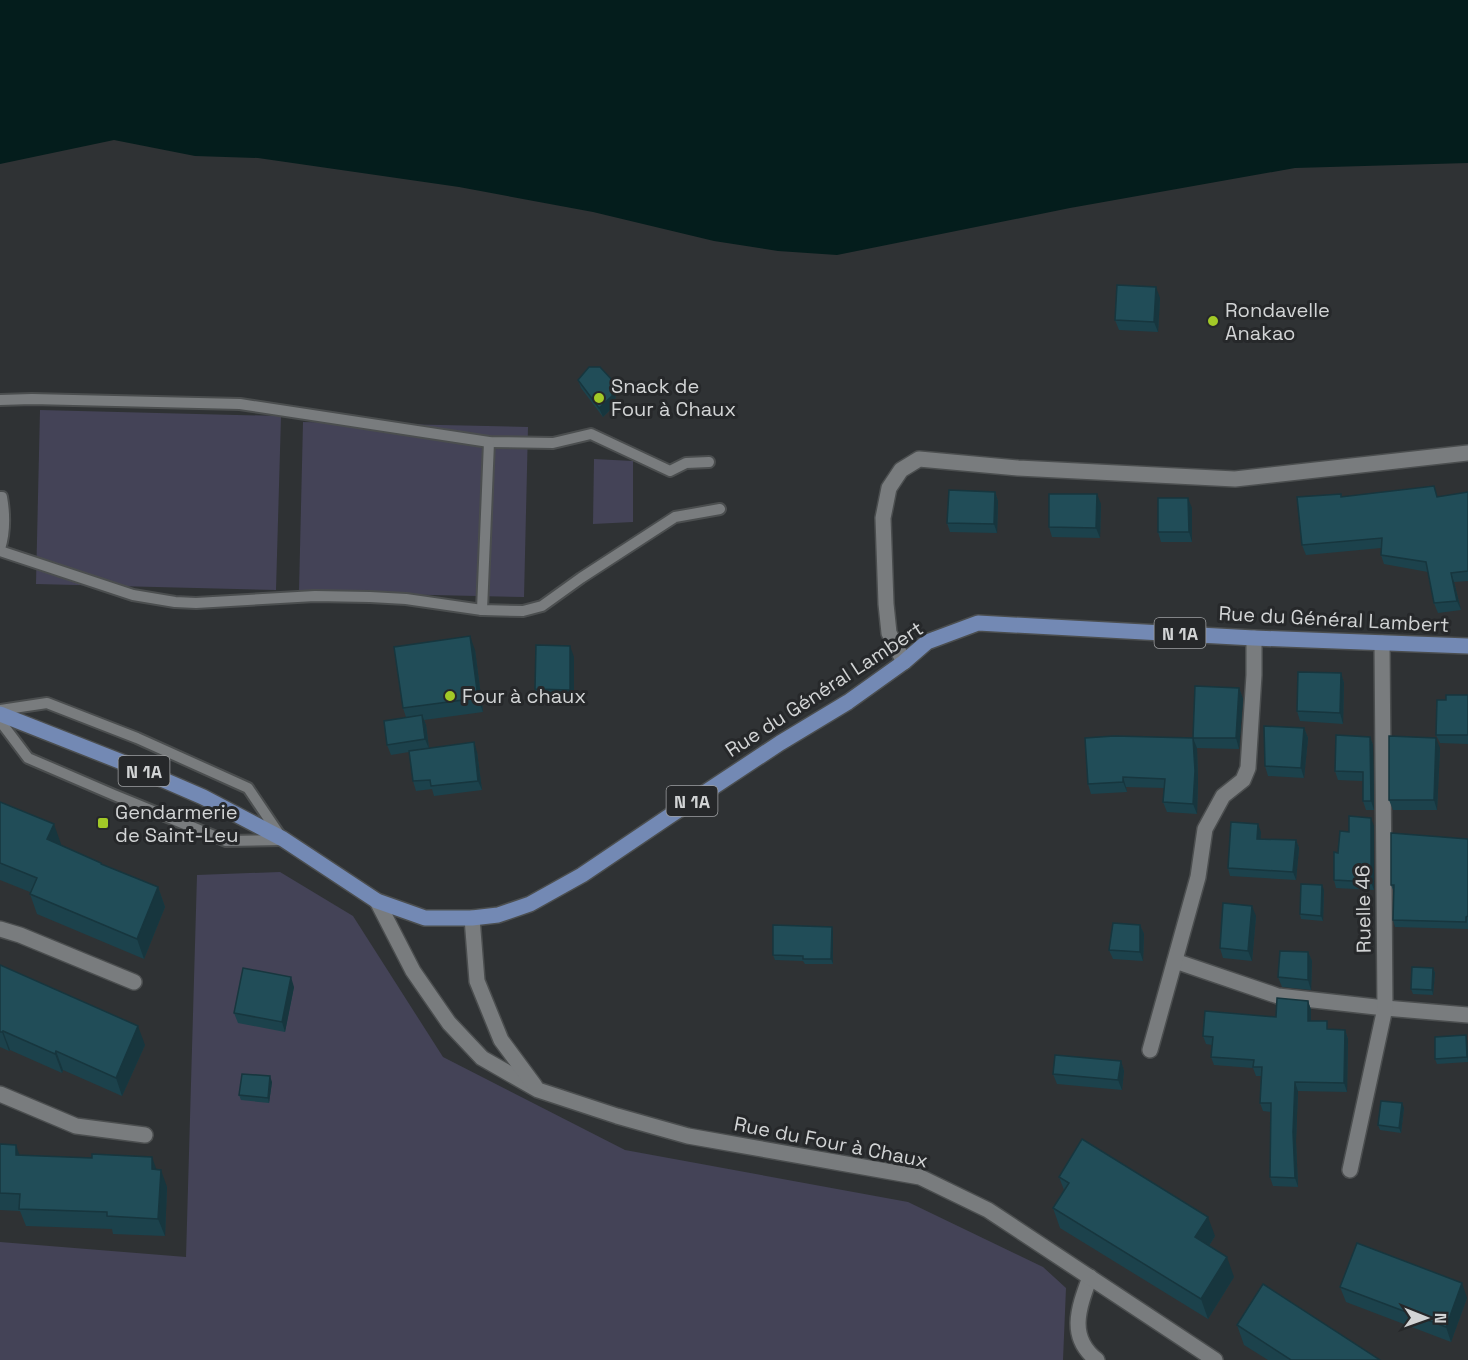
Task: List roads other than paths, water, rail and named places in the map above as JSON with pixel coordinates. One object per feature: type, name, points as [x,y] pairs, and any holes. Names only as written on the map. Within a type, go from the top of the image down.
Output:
[{"type":"main road","name":"Rue du Général Lambert","points":[[0,712],[202,796],[283,840],[377,901],[425,918],[472,918],[498,915],[530,904],[582,875],[771,749],[848,702],[904,662],[927,642],[978,623],[1254,638],[1468,646]]},
{"type":"street","points":[[904,662],[889,633],[883,518],[889,488],[901,470],[919,459],[1018,468],[1235,479],[1468,453]]},
{"type":"street","points":[[1150,1050],[1198,877],[1205,829],[1223,796],[1243,780],[1248,768],[1254,638]]},
{"type":"street","name":"Ruelle 46","points":[[1350,1170],[1385,1008],[1382,643]]},
{"type":"street","name":"Rue du Four à Chaux","points":[[377,901],[413,971],[449,1023],[482,1058],[538,1090],[616,1116],[688,1136],[920,1177],[988,1210],[1215,1360]]},
{"type":"street","points":[[472,918],[477,981],[501,1040],[538,1090]]},
{"type":"street","points":[[0,929],[134,982]]},
{"type":"street","points":[[1175,961],[1278,996],[1468,1015]]},
{"type":"street","points":[[0,1094],[76,1126],[146,1136]]},
{"type":"street","points":[[1090,1277],[1082,1299],[1078,1327],[1081,1342],[1090,1355],[1097,1360]]},
{"type":"lane","points":[[0,400],[240,404],[489,442],[553,442],[591,434],[670,471],[686,463],[709,462]]},
{"type":"lane","points":[[482,610],[489,442]]},
{"type":"lane","points":[[0,497],[4,509],[3,540],[0,550],[133,595],[196,603],[315,597],[370,597],[406,599],[482,610],[524,611],[542,606],[675,517],[720,509]]},
{"type":"lane","points":[[0,712],[47,703],[137,738],[238,783],[248,788],[283,840]]},
{"type":"lane","points":[[0,721],[28,758],[114,795],[226,841],[283,840]]},
{"type":"place","name":"Rondavelle Anakao","points":[[1213,321]]},
{"type":"place","name":"Snack de Four à Chaux","points":[[599,398]]},
{"type":"place","name":"Four à chaux","points":[[450,696]]},
{"type":"place","name":"Gendarmerie de Saint-Leu","points":[[103,823]]}]
